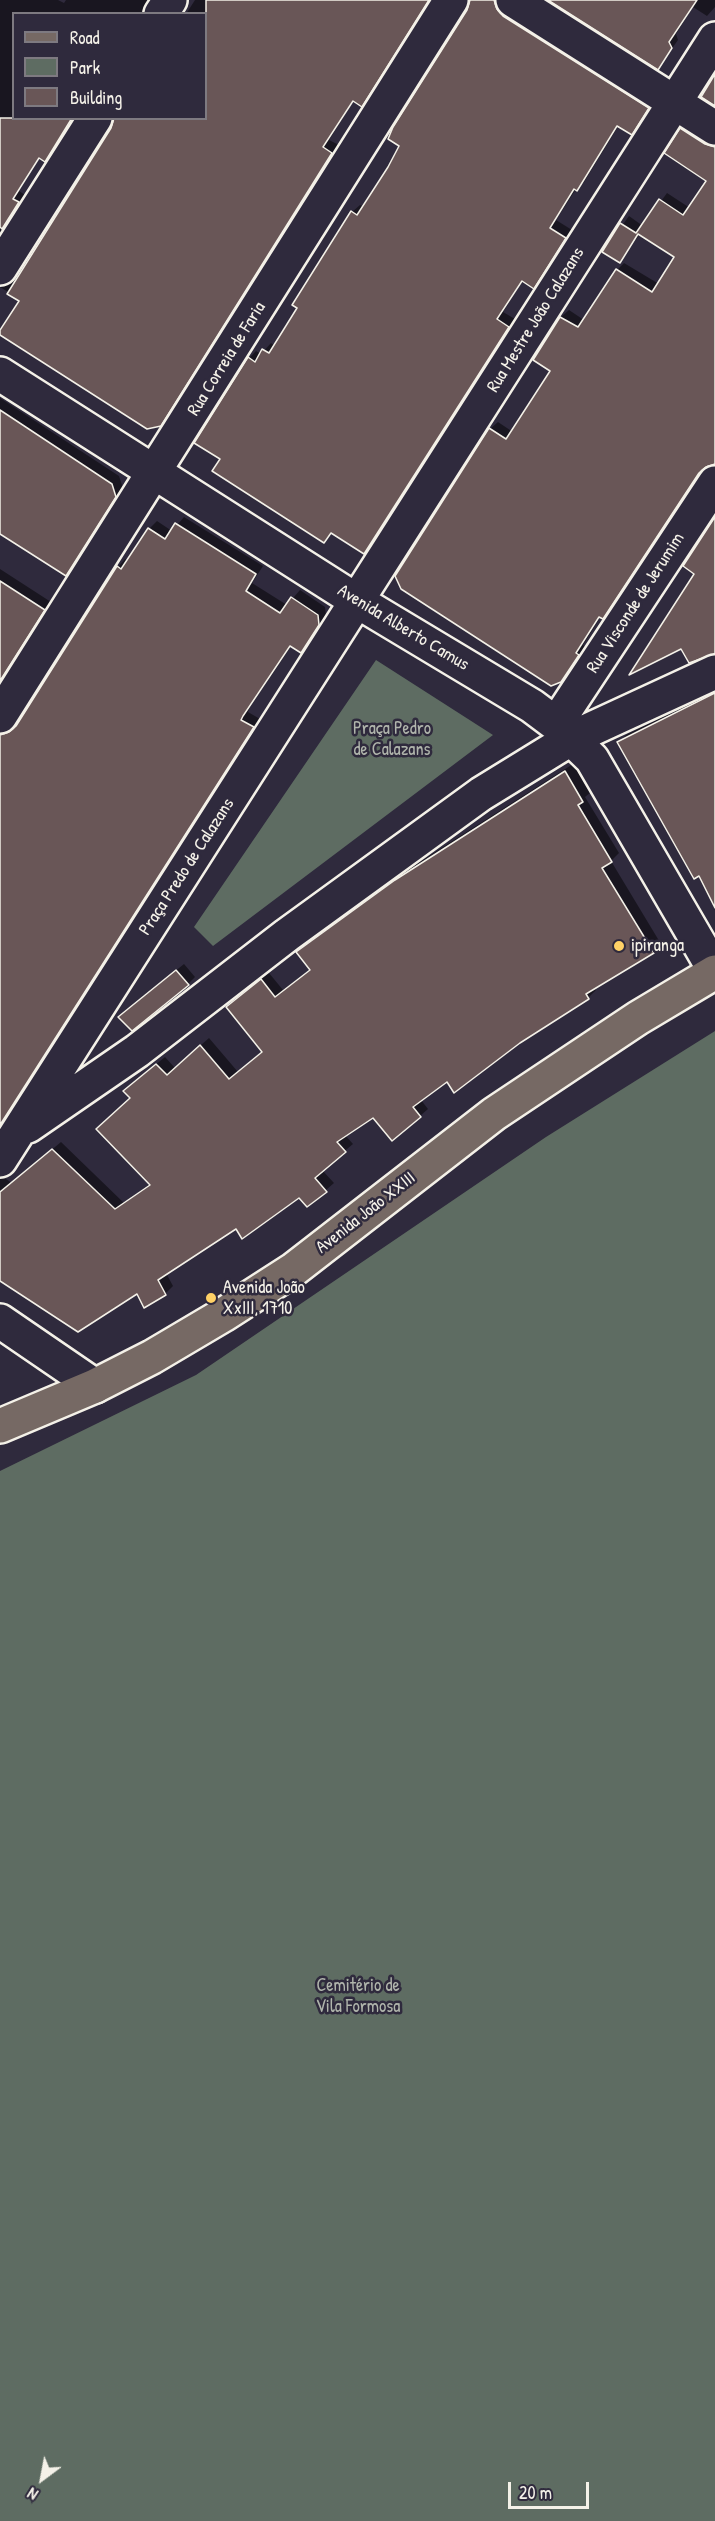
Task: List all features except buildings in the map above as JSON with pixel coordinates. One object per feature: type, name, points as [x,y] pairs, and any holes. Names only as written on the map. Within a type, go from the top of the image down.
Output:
[{"type":"main road","name":"Avenida João XXIII","points":[[0,1426],[95,1386],[152,1357],[293,1269],[494,1114],[638,1018],[715,971]]},
{"type":"street","name":"Rua Correia de Faria","points":[[0,716],[451,0]]},
{"type":"street","points":[[513,0],[715,128]]},
{"type":"street","name":"Rua Mestre João Calazans","points":[[357,601],[715,39]]},
{"type":"street","points":[[0,267],[94,120]]},
{"type":"street","name":"Avenida Alberto Camus","points":[[0,374],[357,601],[532,706],[564,731],[592,759],[715,971]]},
{"type":"street","name":"Rua Visconde de Jerumim","points":[[564,731],[715,483]]},
{"type":"street","name":"Praça Predo de Calazans","points":[[8,1147],[357,601]]},
{"type":"street","points":[[8,1147],[137,1051],[287,934],[482,794],[564,731],[715,672]]},
{"type":"street","points":[[0,1321],[95,1386]]},
{"type":"green space","name":"Praça Pedro de Calazans","points":[[376,660],[493,735],[213,946],[194,927]]},
{"type":"green space","name":"Cemitério de Vila Formosa","points":[[715,1031],[715,2521],[0,2521],[0,1471],[196,1375],[546,1137]]},
{"type":"place","name":"ipiranga","points":[[619,946]]},
{"type":"place","name":"Avenida João XxIII, 1710","points":[[211,1298]]}]
